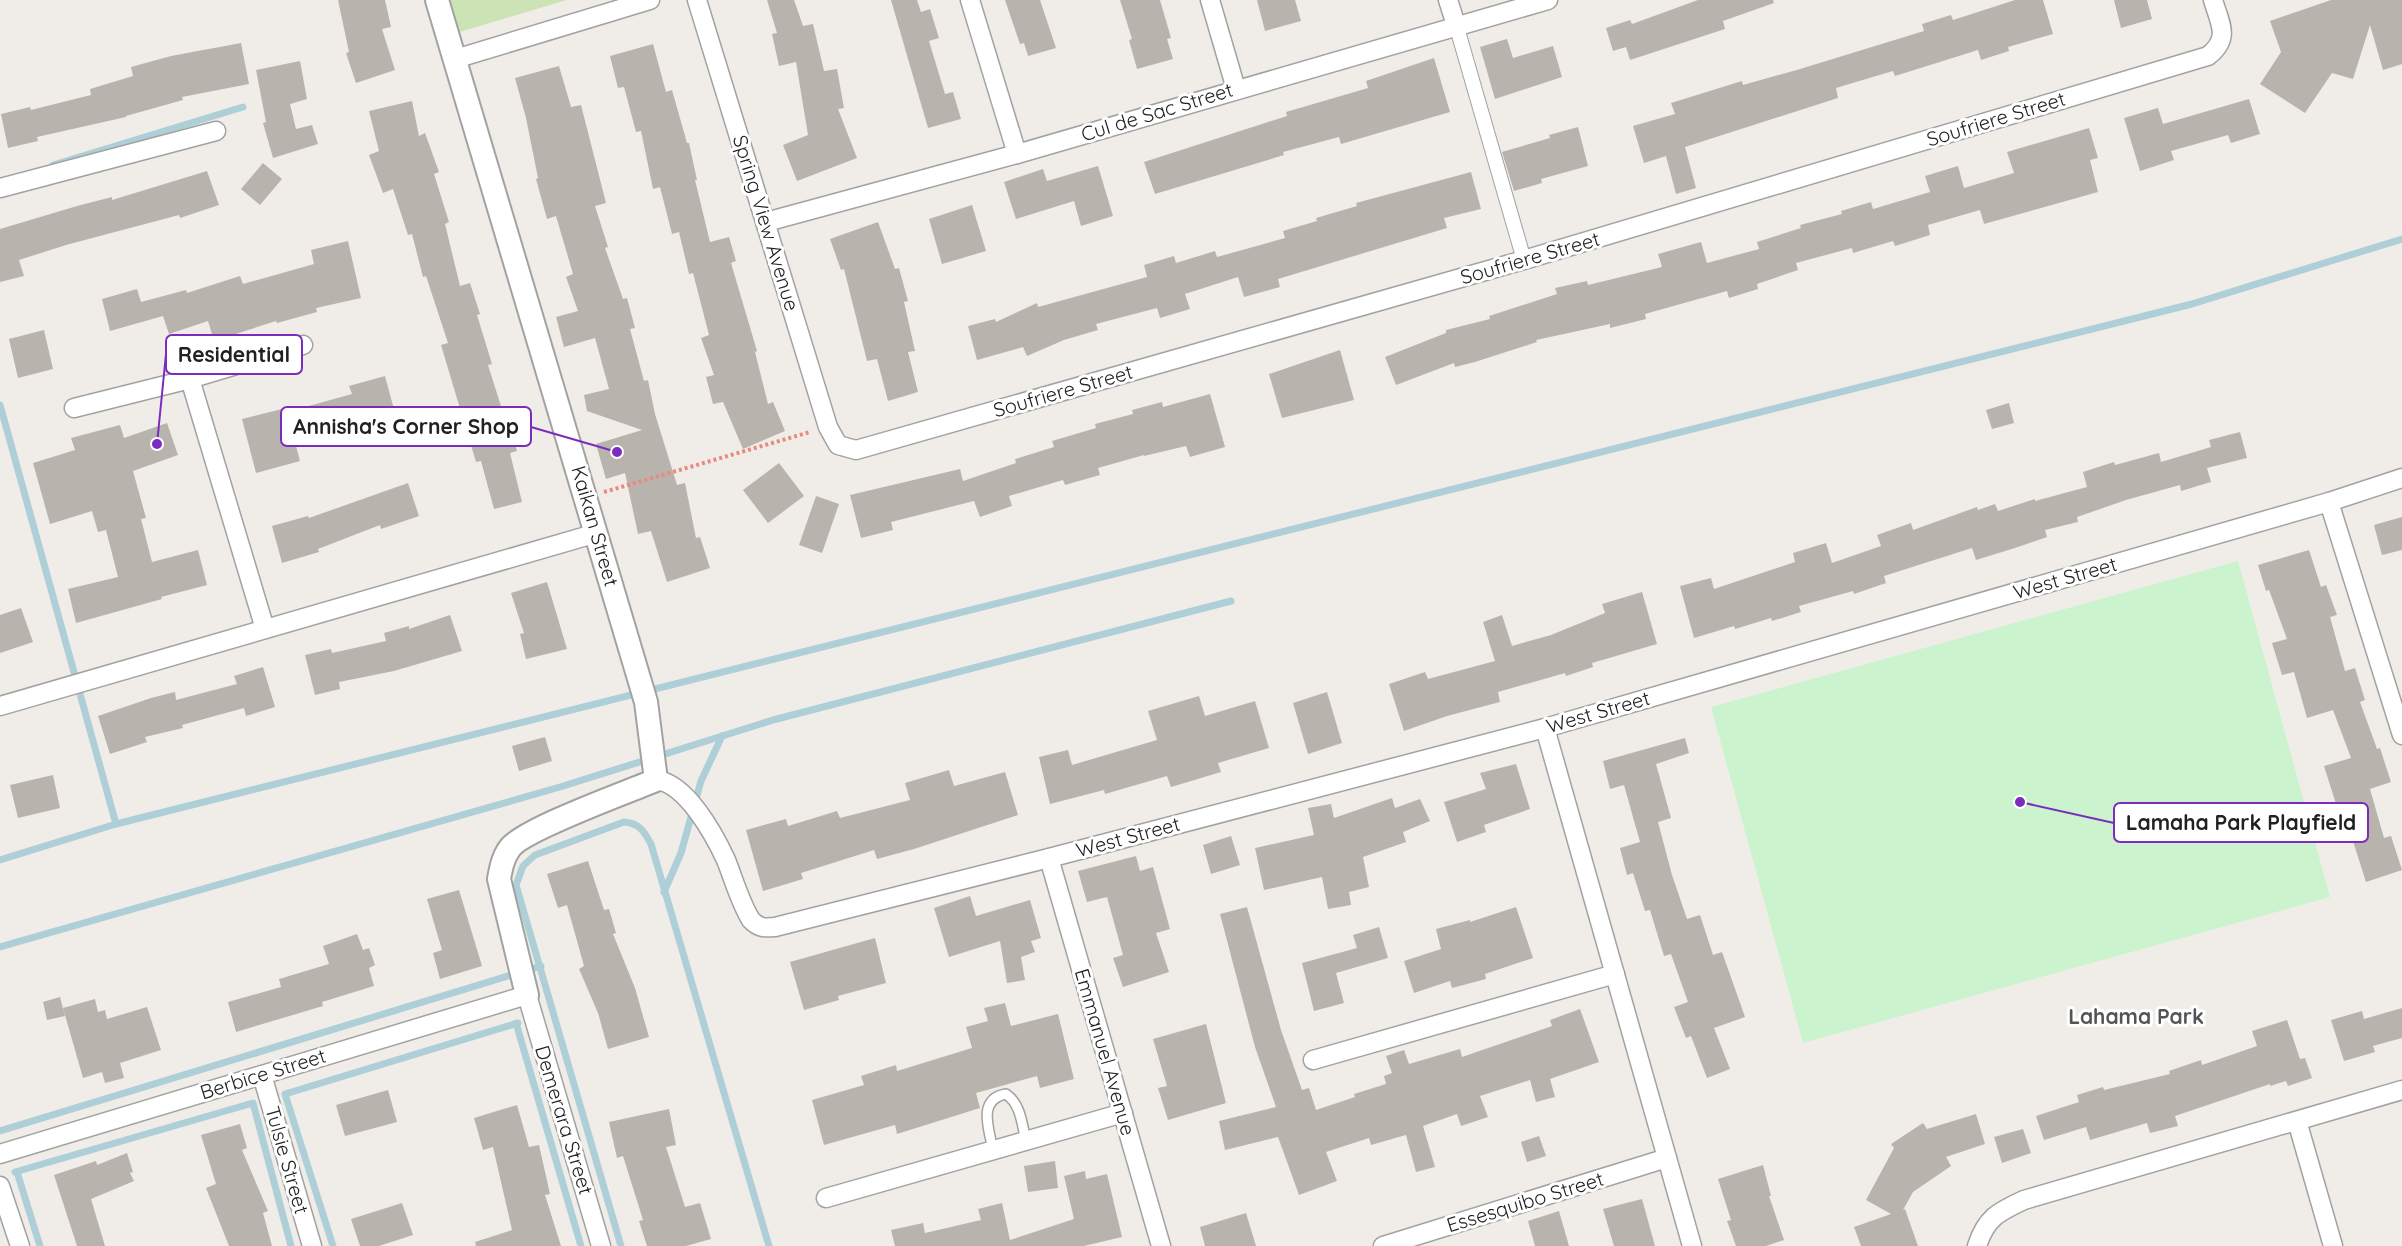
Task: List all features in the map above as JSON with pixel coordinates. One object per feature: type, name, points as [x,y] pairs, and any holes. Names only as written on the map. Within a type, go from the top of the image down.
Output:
[{"type":"street","name":"Kaikan Street","points":[[436,0],[646,702],[656,780]]},
{"type":"street","points":[[455,59],[650,0]]},
{"type":"street","name":"Spring View Avenue","points":[[697,0],[828,427],[838,445]]},
{"type":"street","points":[[970,0],[1017,154]]},
{"type":"street","points":[[1210,0],[1236,89]]},
{"type":"street","points":[[1449,0],[1524,260]]},
{"type":"street","name":"Cul de Sac Street","points":[[766,222],[1017,154],[1548,0]]},
{"type":"street","name":"Soufriere Street","points":[[838,445],[856,450],[1524,260],[2208,56],[2218,48],[2223,34],[2213,0]]},
{"type":"street","points":[[0,188],[216,130]]},
{"type":"street","points":[[74,408],[190,379],[303,345]]},
{"type":"street","points":[[190,379],[265,629]]},
{"type":"street","name":"West Street","points":[[656,780],[672,784],[683,793],[702,820],[719,846],[752,920],[764,928],[788,925],[1545,728],[2329,502],[2402,478]]},
{"type":"street","points":[[2329,502],[2402,735]]},
{"type":"street","points":[[0,706],[597,533]]},
{"type":"street","points":[[1545,728],[1692,1246]]},
{"type":"street","points":[[527,995],[499,879],[502,862],[510,847],[537,830],[656,780]]},
{"type":"street","name":"Emmanuel Avenue","points":[[1049,858],[1161,1246]]},
{"type":"street","points":[[1313,1060],[1615,975]]},
{"type":"street","name":"Berbice Street","points":[[0,1154],[527,995]]},
{"type":"street","name":"Demerara Street","points":[[527,995],[601,1246]]},
{"type":"street","name":"Tulsie Street","points":[[262,1075],[312,1246]]},
{"type":"street","points":[[1977,1246],[1986,1224],[2000,1211],[2024,1200],[2402,1090]]},
{"type":"street","points":[[826,1198],[1123,1113]]},
{"type":"street","points":[[2297,1121],[2333,1246]]},
{"type":"street","name":"Essesquibo Street","points":[[1383,1246],[1667,1158]]},
{"type":"street","points":[[0,1186],[20,1246]]},
{"type":"lane","points":[[993,1150],[987,1110],[990,1102],[997,1096],[1006,1094],[1013,1099],[1018,1107],[1026,1141]]},
{"type":"path","points":[[586,497],[828,427]]},
{"type":"green space","points":[[446,0],[567,0],[456,33]]},
{"type":"green space","points":[[2238,561],[2330,897],[1803,1043],[1711,707]]},
{"type":"building","points":[[338,0],[385,0],[391,27],[382,29],[395,70],[356,83],[346,53],[349,52]]},
{"type":"building","points":[[767,0],[794,0],[803,26],[813,24],[824,71],[837,69],[844,108],[838,109],[857,158],[797,181],[783,145],[808,135],[796,62],[779,66],[772,34],[777,33]]},
{"type":"building","points":[[891,0],[917,0],[921,12],[930,9],[939,38],[929,41],[945,94],[953,92],[961,119],[928,128]]},
{"type":"building","points":[[1005,0],[1040,0],[1056,48],[1028,56],[1024,43],[1020,44]]},
{"type":"building","points":[[1120,0],[1160,0],[1171,38],[1167,39],[1173,59],[1137,69],[1129,40],[1132,39]]},
{"type":"building","points":[[1257,0],[1295,0],[1301,21],[1265,31]]},
{"type":"building","points":[[1698,0],[1773,0],[1774,3],[1723,21],[1725,29],[1630,60],[1626,47],[1613,51],[1606,28],[1630,20],[1632,24]]},
{"type":"building","points":[[2015,0],[2043,0],[2053,34],[2008,47],[2009,51],[1981,60],[1978,50],[1895,76],[1893,71],[1836,88],[1838,98],[1685,147],[1696,188],[1676,194],[1666,156],[1644,163],[1633,126],[1675,114],[1671,103],[1742,81],[1743,85],[1800,69],[1924,31],[1922,24],[1951,15],[1953,20]]},
{"type":"building","points":[[2114,0],[2147,0],[2152,19],[2121,28]]},
{"type":"building","points":[[2331,0],[2402,0],[2402,64],[2383,70],[2370,25],[2353,79],[2332,73],[2305,113],[2260,84],[2281,52],[2270,21]]},
{"type":"building","points":[[1507,39],[1513,58],[1553,46],[1562,77],[1495,99],[1480,47]]},
{"type":"building","points":[[241,43],[249,84],[182,97],[183,100],[126,117],[37,137],[38,141],[8,148],[1,114],[30,107],[31,110],[91,95],[90,89],[133,76],[131,67],[171,56]]},
{"type":"building","points":[[653,44],[666,92],[672,90],[687,143],[689,143],[697,180],[695,180],[710,242],[729,237],[736,261],[731,263],[757,351],[755,352],[768,404],[773,402],[785,431],[743,449],[723,402],[713,404],[706,377],[714,375],[701,338],[709,335],[693,273],[689,274],[679,232],[672,234],[660,187],[653,189],[641,131],[636,132],[624,87],[618,88],[610,56]]},
{"type":"building","points":[[1434,58],[1450,112],[1341,144],[1339,137],[1283,152],[1284,155],[1155,194],[1144,162],[1287,116],[1286,112],[1368,88],[1366,81]]},
{"type":"building","points":[[300,61],[307,99],[290,104],[296,129],[312,125],[318,144],[273,158],[263,123],[266,122],[256,70]]},
{"type":"building","points":[[559,66],[571,107],[581,105],[606,203],[595,206],[608,247],[605,248],[623,299],[627,298],[635,328],[630,329],[644,381],[648,380],[655,414],[677,485],[685,483],[696,538],[700,537],[710,568],[667,582],[651,531],[638,534],[625,473],[606,479],[596,444],[642,430],[587,411],[584,395],[609,389],[595,338],[564,347],[556,317],[578,311],[566,277],[573,274],[556,216],[547,219],[536,179],[538,178],[526,118],[515,78]]},
{"type":"building","points":[[2249,99],[2260,134],[2231,143],[2228,135],[2171,151],[2174,160],[2140,171],[2124,118],[2158,108],[2163,124]]},
{"type":"building","points":[[412,101],[419,136],[425,133],[439,172],[434,174],[449,222],[445,224],[460,286],[470,283],[492,364],[488,365],[517,451],[510,453],[522,502],[494,509],[481,461],[476,462],[441,345],[448,343],[426,276],[423,277],[412,234],[408,235],[393,189],[383,193],[369,155],[379,151],[369,111]]},
{"type":"building","points":[[1578,127],[1588,166],[1541,179],[1542,183],[1514,191],[1502,152]]},
{"type":"building","points":[[2089,128],[2098,158],[2090,160],[2098,192],[1984,224],[1980,210],[1928,225],[1930,235],[1895,246],[1893,241],[1853,253],[1852,248],[1796,263],[1798,270],[1757,284],[1758,289],[1729,298],[1727,291],[1645,314],[1646,319],[1610,328],[1610,324],[1536,340],[1537,342],[1475,362],[1455,367],[1454,363],[1396,385],[1385,357],[1446,333],[1446,330],[1490,319],[1489,316],[1557,294],[1555,288],[1587,281],[1588,285],[1662,267],[1658,254],[1701,242],[1707,263],[1759,249],[1757,242],[1801,228],[1800,225],[1842,214],[1841,211],[1871,202],[1873,209],[1930,192],[1925,176],[1958,166],[1964,188],[2014,173],[2007,152]]},
{"type":"building","points":[[263,163],[282,179],[260,205],[241,189]]},
{"type":"building","points":[[1098,166],[1113,216],[1081,226],[1074,201],[1016,219],[1004,182],[1043,169],[1047,181]]},
{"type":"building","points":[[207,171],[219,205],[180,218],[179,215],[19,260],[24,276],[0,282],[0,229],[112,197],[112,200]]},
{"type":"building","points":[[1471,172],[1481,209],[1444,218],[1447,228],[1278,279],[1280,287],[1244,297],[1238,277],[1185,294],[1190,309],[1160,318],[1157,308],[1096,324],[1098,330],[1064,340],[1027,356],[1023,347],[977,360],[968,326],[995,319],[996,322],[1037,303],[1038,307],[1147,277],[1144,265],[1174,256],[1176,263],[1215,251],[1217,257],[1285,238],[1283,231],[1357,206],[1356,203]]},
{"type":"building","points":[[972,205],[986,251],[942,264],[929,219]]},
{"type":"building","points":[[878,222],[895,269],[899,268],[908,301],[904,302],[915,351],[908,352],[918,392],[888,401],[877,359],[867,361],[844,269],[841,270],[830,239]]},
{"type":"building","points":[[348,241],[361,298],[316,308],[317,312],[277,323],[276,321],[214,341],[208,321],[169,334],[163,316],[110,331],[102,299],[137,289],[141,302],[186,290],[187,293],[240,276],[243,284],[314,264],[311,250]]},
{"type":"building","points":[[44,330],[53,369],[18,378],[9,339]]},
{"type":"building","points":[[1340,350],[1354,400],[1282,418],[1269,374]]},
{"type":"building","points":[[385,376],[395,413],[295,442],[300,461],[256,473],[242,419],[286,408],[287,412],[352,394],[349,386]]},
{"type":"building","points":[[1210,394],[1225,447],[1190,457],[1186,446],[1144,455],[1098,468],[1100,475],[1065,485],[1063,480],[1009,496],[1012,506],[980,517],[974,501],[891,522],[893,530],[861,538],[850,495],[960,469],[963,481],[1016,463],[1015,459],[1054,447],[1052,441],[1096,428],[1095,424],[1133,414],[1132,410],[1162,402],[1163,407]]},
{"type":"building","points":[[2009,403],[2014,423],[1992,429],[1986,410]]},
{"type":"building","points":[[167,423],[178,455],[133,471],[146,518],[141,519],[152,562],[198,550],[207,585],[76,623],[68,589],[118,577],[106,530],[98,532],[92,511],[50,524],[33,463],[75,450],[71,438],[120,425],[124,438]]},
{"type":"building","points":[[2240,432],[2247,458],[2207,468],[2211,482],[2181,491],[2180,485],[2126,500],[2077,517],[2078,522],[2045,530],[2047,537],[2015,548],[1976,560],[1972,548],[1884,576],[1886,583],[1854,594],[1853,591],[1799,606],[1801,612],[1735,629],[1734,626],[1694,638],[1680,586],[1711,578],[1714,589],[1795,562],[1793,553],[1826,543],[1832,563],[1881,546],[1877,535],[1911,523],[1913,530],[1977,507],[1978,510],[1995,504],[1998,511],[2035,499],[2035,501],[2087,487],[2083,472],[2114,462],[2115,465],[2159,453],[2161,462],[2211,447],[2209,440]]},
{"type":"building","points":[[779,463],[804,496],[768,523],[743,490]]},
{"type":"building","points":[[408,483],[419,516],[381,529],[380,525],[318,549],[319,552],[282,563],[272,526],[308,516],[309,518]]},
{"type":"building","points":[[816,496],[839,504],[822,553],[799,545]]},
{"type":"building","points":[[2402,517],[2402,550],[2382,555],[2374,525]]},
{"type":"building","points":[[2309,550],[2321,587],[2326,585],[2337,615],[2330,617],[2345,671],[2355,668],[2365,700],[2360,702],[2377,749],[2380,748],[2391,782],[2370,789],[2384,838],[2391,836],[2402,870],[2366,882],[2351,835],[2337,839],[2328,807],[2336,804],[2324,766],[2351,758],[2333,710],[2307,718],[2294,672],[2282,675],[2272,643],[2287,639],[2269,590],[2266,591],[2258,565]]},
{"type":"building","points":[[547,582],[567,649],[526,659],[520,634],[524,633],[511,593]]},
{"type":"building","points":[[1642,592],[1657,644],[1592,663],[1593,667],[1566,676],[1565,673],[1498,692],[1500,702],[1447,716],[1404,731],[1389,684],[1425,672],[1428,679],[1495,661],[1483,622],[1502,615],[1512,646],[1551,635],[1605,613],[1602,604]]},
{"type":"building","points":[[21,608],[33,642],[0,653],[0,615]]},
{"type":"building","points":[[450,615],[462,651],[394,671],[339,682],[340,689],[315,695],[305,655],[331,649],[332,653],[386,641],[384,633],[409,626],[409,629]]},
{"type":"building","points":[[263,667],[275,707],[246,716],[244,708],[182,725],[183,728],[145,737],[147,742],[110,754],[98,716],[175,692],[176,700],[237,684],[234,676]]},
{"type":"building","points":[[1327,692],[1342,743],[1308,754],[1293,703]]},
{"type":"building","points":[[1199,696],[1205,716],[1255,701],[1269,748],[1218,763],[1221,772],[1171,787],[1167,776],[1105,794],[1104,790],[1050,804],[1039,757],[1068,750],[1072,765],[1157,740],[1148,711]]},
{"type":"building","points":[[545,737],[552,761],[519,771],[512,746]]},
{"type":"building","points":[[1685,738],[1689,753],[1656,764],[1671,818],[1658,822],[1687,919],[1700,915],[1713,955],[1722,952],[1745,1017],[1714,1028],[1730,1069],[1707,1078],[1691,1036],[1686,1038],[1674,1007],[1688,1002],[1671,954],[1664,956],[1650,910],[1645,911],[1633,873],[1627,875],[1620,848],[1640,842],[1624,785],[1610,789],[1603,761]]},
{"type":"building","points":[[1516,764],[1530,809],[1484,825],[1486,832],[1457,842],[1444,802],[1486,789],[1480,773]]},
{"type":"building","points":[[949,770],[954,786],[1005,772],[1018,815],[877,859],[874,850],[801,873],[803,879],[763,891],[746,830],[786,819],[788,826],[837,811],[840,818],[910,800],[905,783]]},
{"type":"building","points":[[53,775],[60,808],[18,818],[10,785]]},
{"type":"building","points":[[1392,798],[1395,808],[1420,799],[1430,821],[1403,832],[1406,842],[1363,857],[1369,887],[1349,892],[1351,905],[1328,909],[1322,877],[1264,890],[1255,848],[1314,835],[1308,808],[1331,804],[1334,818]]},
{"type":"building","points":[[1231,836],[1240,865],[1211,874],[1203,845]]},
{"type":"building","points":[[1136,856],[1140,871],[1153,867],[1170,929],[1156,933],[1169,972],[1123,987],[1113,958],[1123,955],[1107,897],[1087,902],[1078,871]]},
{"type":"building","points":[[588,861],[604,910],[609,909],[616,933],[613,934],[635,988],[649,1037],[608,1049],[598,1013],[579,969],[584,966],[567,905],[558,908],[547,874]]},
{"type":"building","points":[[459,890],[482,966],[440,979],[433,953],[442,950],[427,899]]},
{"type":"building","points":[[970,896],[976,916],[1030,900],[1041,938],[1031,941],[1035,952],[1021,957],[1025,980],[1007,983],[1000,941],[949,957],[934,908]]},
{"type":"building","points":[[1247,907],[1281,1030],[1302,1090],[1309,1088],[1316,1110],[1386,1084],[1384,1076],[1392,1073],[1386,1056],[1404,1050],[1409,1064],[1460,1049],[1462,1057],[1552,1026],[1550,1020],[1580,1009],[1599,1062],[1550,1079],[1555,1097],[1536,1102],[1530,1080],[1480,1096],[1488,1117],[1461,1126],[1457,1114],[1423,1126],[1435,1167],[1416,1172],[1406,1135],[1371,1145],[1369,1138],[1326,1152],[1337,1181],[1299,1195],[1278,1137],[1225,1150],[1219,1121],[1276,1107],[1255,1047],[1220,914]]},
{"type":"building","points":[[1516,907],[1533,958],[1485,974],[1486,979],[1452,988],[1450,981],[1414,993],[1404,961],[1441,949],[1436,929],[1470,920],[1470,922]]},
{"type":"building","points":[[1379,927],[1388,958],[1336,973],[1344,1003],[1314,1011],[1302,963],[1357,948],[1353,935]]},
{"type":"building","points":[[357,934],[363,950],[369,948],[375,965],[369,968],[374,986],[322,1002],[323,1006],[236,1032],[228,1002],[281,987],[279,979],[329,964],[323,946]]},
{"type":"building","points":[[875,938],[886,983],[838,996],[839,1000],[804,1010],[790,962]]},
{"type":"building","points":[[60,997],[65,1016],[47,1020],[43,1002]]},
{"type":"building","points":[[95,999],[98,1012],[105,1010],[107,1019],[147,1007],[161,1050],[120,1063],[124,1078],[105,1083],[102,1072],[83,1078],[63,1008]]},
{"type":"building","points":[[1005,1003],[1011,1026],[1058,1014],[1074,1079],[1040,1088],[1037,1076],[976,1093],[980,1108],[897,1134],[895,1125],[824,1145],[812,1100],[864,1085],[861,1076],[896,1065],[897,1071],[972,1048],[966,1027],[988,1021],[984,1008]]},
{"type":"building","points":[[2402,1008],[2402,1038],[2373,1046],[2375,1052],[2344,1061],[2331,1020],[2362,1011],[2364,1019]]},
{"type":"building","points":[[2287,1020],[2300,1059],[2305,1058],[2312,1078],[2288,1086],[2286,1081],[2270,1086],[2270,1084],[2175,1116],[2178,1126],[2150,1133],[2147,1123],[2090,1140],[2086,1127],[2044,1140],[2036,1116],[2079,1102],[2077,1095],[2103,1087],[2104,1090],[2170,1074],[2169,1071],[2201,1060],[2202,1065],[2257,1046],[2252,1031]]},
{"type":"building","points":[[1206,1024],[1226,1103],[1168,1120],[1158,1088],[1167,1086],[1153,1039]]},
{"type":"building","points":[[388,1090],[397,1122],[345,1136],[336,1105]]},
{"type":"building","points":[[517,1105],[529,1147],[539,1145],[550,1194],[545,1195],[561,1246],[476,1246],[475,1242],[512,1230],[493,1147],[483,1150],[474,1118]]},
{"type":"building","points":[[669,1109],[676,1145],[666,1147],[685,1207],[700,1203],[711,1239],[686,1246],[647,1246],[639,1221],[643,1220],[623,1156],[617,1158],[609,1122]]},
{"type":"building","points":[[1976,1114],[1985,1144],[1946,1157],[1951,1166],[1913,1192],[1903,1210],[1905,1209],[1918,1246],[1861,1246],[1854,1227],[1891,1214],[1866,1200],[1894,1148],[1891,1144],[1923,1123],[1927,1129]]},
{"type":"building","points":[[240,1124],[247,1148],[242,1150],[268,1211],[263,1213],[272,1246],[229,1246],[206,1188],[216,1184],[201,1135]]},
{"type":"building","points":[[2023,1129],[2031,1153],[2002,1163],[1994,1137]]},
{"type":"building","points":[[1539,1136],[1546,1156],[1527,1162],[1521,1142]]},
{"type":"building","points":[[127,1153],[133,1172],[130,1173],[134,1181],[91,1199],[105,1246],[77,1246],[54,1175],[96,1161],[97,1165]]},
{"type":"building","points":[[1055,1161],[1058,1188],[1028,1192],[1024,1166]]},
{"type":"building","points":[[1763,1165],[1771,1196],[1769,1196],[1784,1240],[1766,1246],[1736,1246],[1727,1221],[1731,1220],[1718,1179]]},
{"type":"building","points":[[1085,1171],[1086,1179],[1107,1174],[1122,1237],[1084,1246],[895,1246],[891,1230],[923,1223],[925,1233],[981,1220],[978,1209],[1002,1203],[1010,1240],[1074,1219],[1064,1176]]},
{"type":"building","points":[[1642,1199],[1655,1246],[1614,1246],[1603,1209]]},
{"type":"building","points":[[402,1203],[413,1235],[379,1246],[360,1246],[351,1219]]},
{"type":"building","points":[[1559,1211],[1569,1246],[1535,1246],[1528,1221]]},
{"type":"building","points":[[1246,1213],[1256,1246],[1205,1246],[1200,1227]]},
{"type":"waterway","points":[[53,165],[243,107]]},
{"type":"waterway","points":[[0,860],[116,824],[2192,304],[2402,239]]},
{"type":"waterway","points":[[0,405],[116,824]]},
{"type":"waterway","points":[[0,947],[560,787],[773,720],[1231,601]]},
{"type":"waterway","points":[[664,892],[681,853],[701,781],[722,736]]},
{"type":"waterway","points":[[621,1246],[516,885],[523,866],[535,855],[624,822],[640,828],[651,844],[769,1246]]},
{"type":"waterway","points":[[0,1131],[541,966]]},
{"type":"waterway","points":[[516,1023],[581,1246]]},
{"type":"waterway","points":[[333,1246],[285,1094],[518,1023]]},
{"type":"waterway","points":[[15,1172],[253,1103],[291,1246]]},
{"type":"waterway","points":[[17,1172],[40,1246]]},
{"type":"place","name":"Residential","points":[[157,444]]},
{"type":"place","name":"Annisha's Corner Shop","points":[[617,452]]},
{"type":"place","name":"Lamaha Park Playfield","points":[[2020,802]]},
{"type":"district","name":"Lahama Park","points":[[2136,1017]]}]
